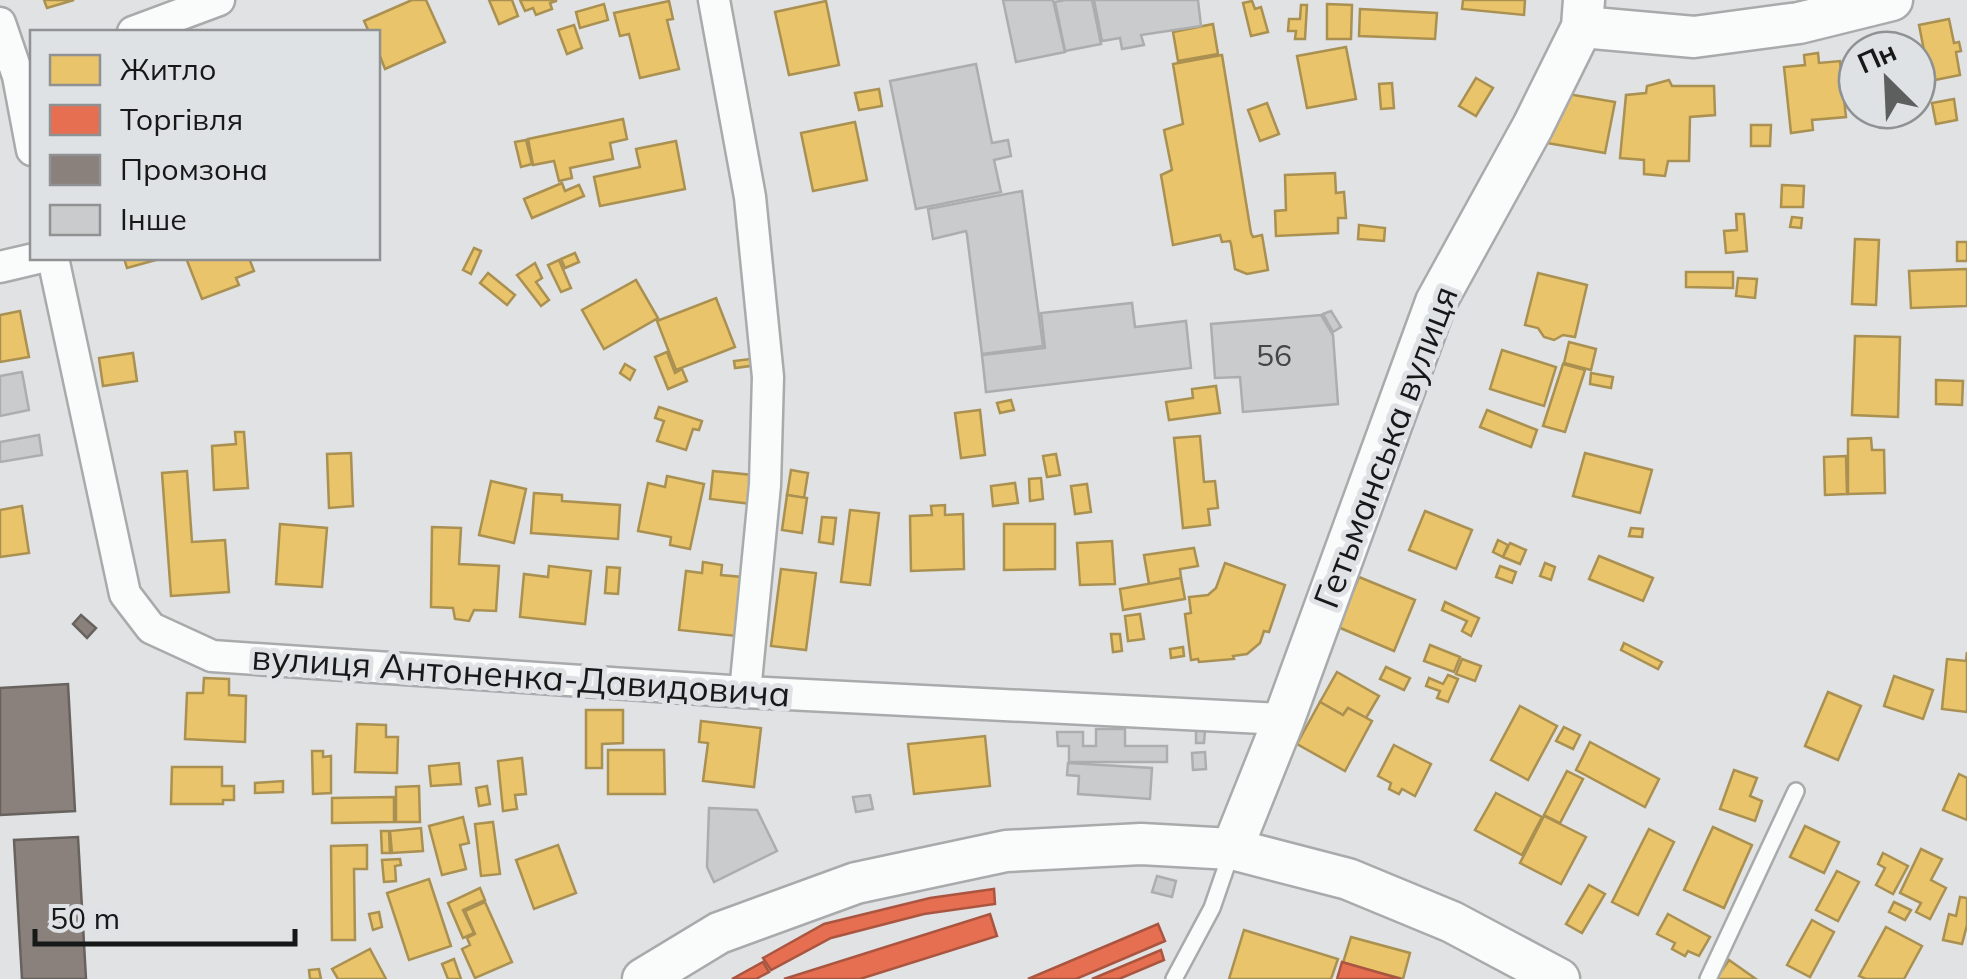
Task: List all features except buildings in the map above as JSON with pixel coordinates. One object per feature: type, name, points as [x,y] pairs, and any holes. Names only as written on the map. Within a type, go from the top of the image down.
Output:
[{"type":"street","points":[[138,30],[219,0]]},
{"type":"street","points":[[714,0],[750,197],[768,376],[765,485],[745,692]]},
{"type":"street","points":[[1583,14],[1694,36],[1798,23],[1892,0]]},
{"type":"street","name":"Гетьманська вулиця","points":[[1232,850],[1284,719],[1436,302],[1533,126],[1583,14]]},
{"type":"street","points":[[0,24],[26,73],[30,124]]},
{"type":"street","points":[[0,267],[30,260]]},
{"type":"street","name":"вулиця Антоненка-Давидовича","points":[[53,260],[125,594],[152,628],[212,656],[745,692],[1284,719]]},
{"type":"street","points":[[644,979],[719,933],[856,883],[1006,851],[1141,844],[1232,850],[1348,879],[1452,922],[1558,979]]},
{"type":"lane","points":[[1708,979],[1796,790]]},
{"type":"lane","points":[[1174,979],[1212,908],[1232,850]]}]
